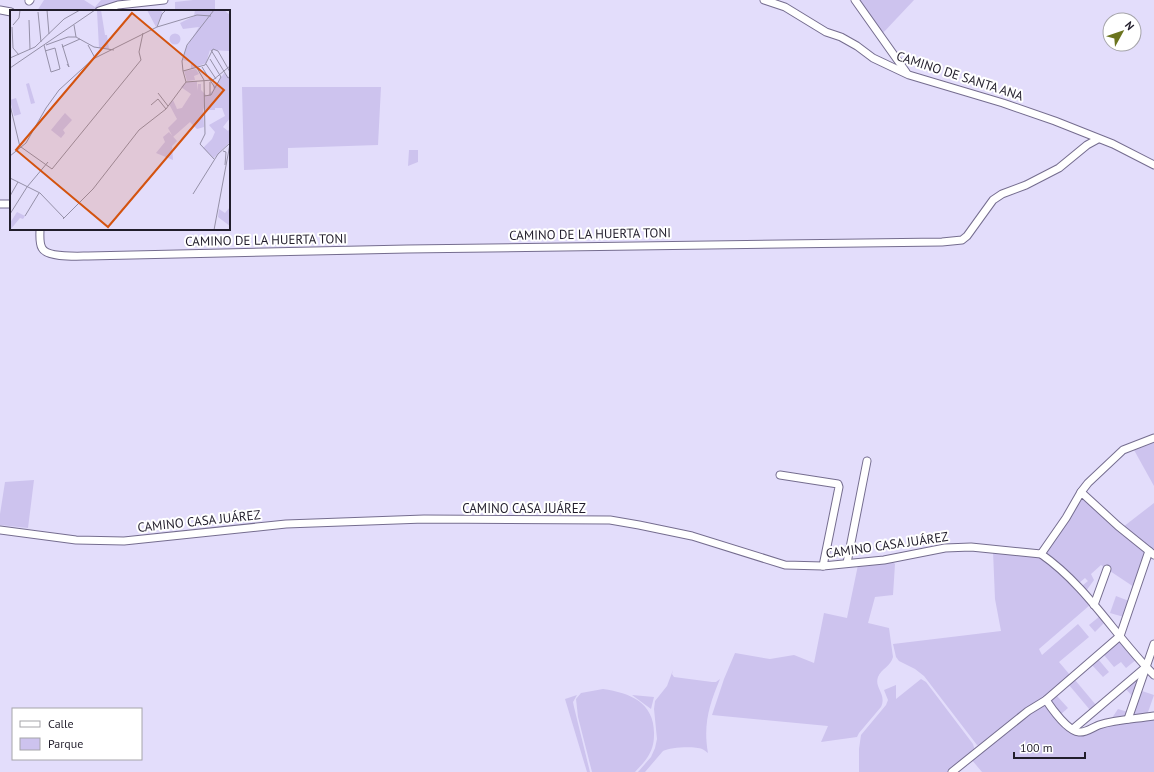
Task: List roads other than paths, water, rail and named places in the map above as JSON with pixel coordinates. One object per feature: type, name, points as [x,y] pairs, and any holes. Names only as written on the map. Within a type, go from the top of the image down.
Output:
[{"type":"street","points":[[103,10],[118,5],[164,0]]},
{"type":"street","name":"CAMINO DE SANTA ANA","points":[[764,0],[779,2],[826,32],[841,37],[857,46],[873,58],[909,75],[1003,103],[1069,126],[1126,150],[1154,165]]},
{"type":"street","points":[[855,0],[902,68],[909,75]]},
{"type":"street","points":[[0,10],[10,12]]},
{"type":"street","name":"CAMINO DE LA HUERTA TONI","points":[[40,230],[42,249],[45,252],[52,255],[88,256],[407,249],[942,242],[962,240],[967,236],[993,200],[1002,194],[1026,185],[1059,168],[1087,145],[1098,139]]},
{"type":"street","points":[[1041,554],[1088,483],[1123,450],[1154,438]]},
{"type":"street","points":[[847,563],[867,461]]},
{"type":"street","points":[[780,475],[838,484],[839,487],[823,566]]},
{"type":"street","points":[[952,772],[1028,711],[1046,700],[1120,636],[1151,553],[1118,526],[1081,492]]},
{"type":"street","name":"CAMINO CASA JUÁREZ","points":[[0,530],[76,540],[124,541],[286,524],[424,519],[610,520],[692,536],[785,565],[823,566],[884,560],[945,548],[971,547],[1041,554],[1062,569],[1078,585],[1154,675]]},
{"type":"street","points":[[1094,605],[1107,569]]},
{"type":"street","points":[[1128,719],[1154,644]]},
{"type":"street","points":[[1073,730],[1146,666]]},
{"type":"street","points":[[1046,700],[1062,720],[1073,730],[1079,732],[1098,725],[1154,716]]}]
